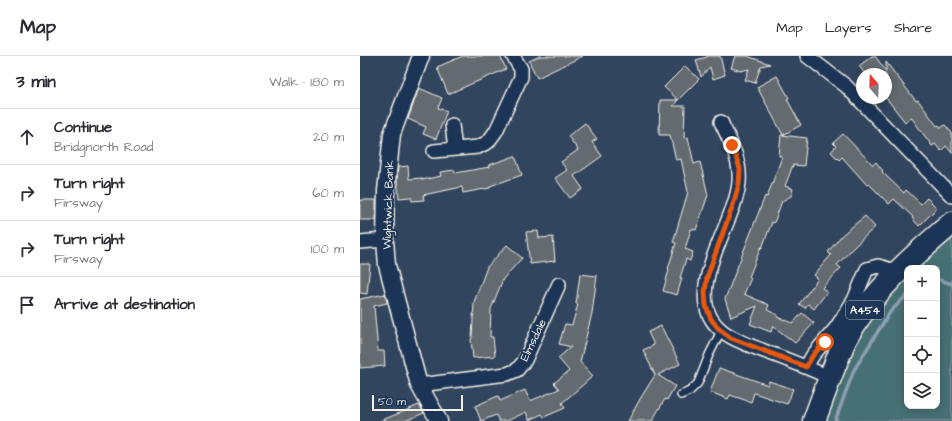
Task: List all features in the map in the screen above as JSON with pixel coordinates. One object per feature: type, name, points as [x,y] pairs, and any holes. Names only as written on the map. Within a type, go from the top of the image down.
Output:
[{"type":"highway","name":"A454","points":[[814,421],[829,377],[847,336],[870,301],[898,272],[952,223]]},
{"type":"street","name":"Wightwick Bank","points":[[421,56],[392,134],[386,191],[385,240],[387,265],[419,385],[439,421]]},
{"type":"street","points":[[434,151],[478,147],[488,142],[496,131],[521,76],[521,70],[513,56]]},
{"type":"street","points":[[807,56],[846,86],[952,196]]},
{"type":"street","points":[[721,122],[732,145],[740,169],[739,184],[734,202],[707,277],[705,292],[706,306],[711,319],[731,338],[829,377]]},
{"type":"street","points":[[452,125],[454,149]]},
{"type":"street","points":[[360,242],[385,240]]},
{"type":"street","points":[[806,367],[813,355],[825,342],[854,300],[867,269],[878,266],[898,272]]},
{"type":"street","name":"Elmsdale","points":[[419,385],[507,374],[517,370],[525,360],[559,284]]},
{"type":"lane","points":[[681,395],[690,391],[698,383],[721,330]]},
{"type":"green space","points":[[952,233],[952,421],[823,421],[838,377],[873,307],[904,276],[904,409],[940,409],[940,265],[916,265]]},
{"type":"building","points":[[463,56],[500,56],[506,69],[448,94],[437,67]]},
{"type":"building","points":[[540,56],[583,56],[537,78],[529,61]]},
{"type":"building","points":[[707,56],[720,56],[725,75],[713,79],[710,67],[701,77],[696,60]]},
{"type":"building","points":[[735,56],[747,56],[770,64],[761,66],[755,83],[745,80],[749,69],[741,71],[731,68]]},
{"type":"building","points":[[872,56],[875,56],[884,68],[860,68],[859,66]]},
{"type":"building","points":[[886,62],[891,68],[886,68]]},
{"type":"building","points":[[685,66],[699,79],[678,100],[664,87]]},
{"type":"building","points":[[892,70],[916,101],[918,100],[937,126],[939,125],[941,128],[945,125],[952,133],[952,153],[946,146],[941,151],[935,144],[932,146],[911,117],[905,122],[891,104],[892,104]]},
{"type":"building","points":[[777,76],[801,125],[783,135],[757,87]]},
{"type":"building","points":[[419,88],[442,98],[438,108],[447,111],[436,139],[423,134],[426,127],[408,119]]},
{"type":"building","points":[[660,100],[678,100],[673,106],[685,106],[684,138],[688,137],[694,164],[700,162],[708,195],[696,230],[691,229],[685,249],[693,252],[690,261],[686,259],[680,278],[682,278],[677,295],[663,291],[676,243],[673,242],[688,192],[681,159],[676,160],[670,135],[659,135]]},
{"type":"building","points":[[585,123],[597,139],[592,142],[602,156],[574,176],[583,189],[570,198],[555,178],[567,170],[561,162],[578,150],[568,136]]},
{"type":"building","points":[[843,134],[873,165],[876,162],[883,171],[882,172],[904,193],[906,190],[921,204],[927,198],[937,208],[919,226],[912,218],[913,217],[894,199],[889,204],[869,184],[867,185],[842,157],[839,160],[831,152],[836,146],[833,143]]},
{"type":"building","points":[[781,135],[807,138],[804,166],[793,165],[785,186],[793,189],[791,196],[782,201],[774,223],[772,222],[762,248],[761,247],[744,294],[769,305],[767,310],[778,315],[777,317],[793,323],[802,313],[814,323],[795,343],[773,326],[771,332],[750,324],[757,306],[731,317],[725,299],[765,196],[767,197],[782,157],[779,156]]},
{"type":"building","points":[[515,156],[522,175],[490,186],[490,188],[463,193],[462,187],[423,195],[424,200],[412,201],[411,197],[399,198],[397,180],[398,167],[408,166],[409,179],[422,178],[422,180],[441,176],[440,172],[455,170],[455,173],[490,167],[489,165]]},
{"type":"building","points":[[360,200],[376,200],[376,220],[360,220]]},
{"type":"building","points":[[865,216],[875,227],[837,265],[841,268],[822,288],[827,292],[814,309],[808,304],[805,308],[799,304],[818,279],[814,275],[831,255],[828,252],[842,235]]},
{"type":"building","points":[[538,231],[539,238],[553,237],[555,261],[530,264],[526,232]]},
{"type":"building","points":[[507,245],[522,258],[503,279],[491,309],[490,337],[493,337],[495,356],[473,358],[471,339],[474,302],[487,267]]},
{"type":"building","points":[[360,264],[370,264],[367,294],[360,293]]},
{"type":"building","points":[[580,274],[597,276],[592,313],[580,362],[593,376],[562,403],[565,408],[544,417],[542,414],[529,420],[526,412],[507,421],[499,421],[496,415],[481,421],[475,406],[498,396],[500,401],[525,390],[530,401],[559,389],[554,383],[569,371],[558,358],[571,347],[559,344],[565,324],[572,325],[578,304],[576,304]]},
{"type":"building","points":[[385,294],[387,303],[374,306],[378,351],[384,351],[385,366],[360,368],[360,299]]},
{"type":"building","points":[[661,326],[680,364],[658,375],[675,386],[667,400],[665,399],[652,421],[628,421],[655,375],[643,350],[654,345],[648,332]]},
{"type":"building","points":[[719,368],[768,385],[769,381],[793,389],[787,404],[754,393],[751,402],[730,395],[728,399],[710,392]]},
{"type":"building","points":[[419,405],[424,413],[405,421],[380,421]]},
{"type":"waterway","points":[[940,280],[952,284]]},
{"type":"waterway","points":[[835,421],[854,370],[890,312],[904,298]]},
{"type":"route","points":[[732,145],[740,169],[739,184],[707,277],[705,292],[706,306],[711,319],[719,329],[731,338],[806,367],[813,355],[825,342]]}]
